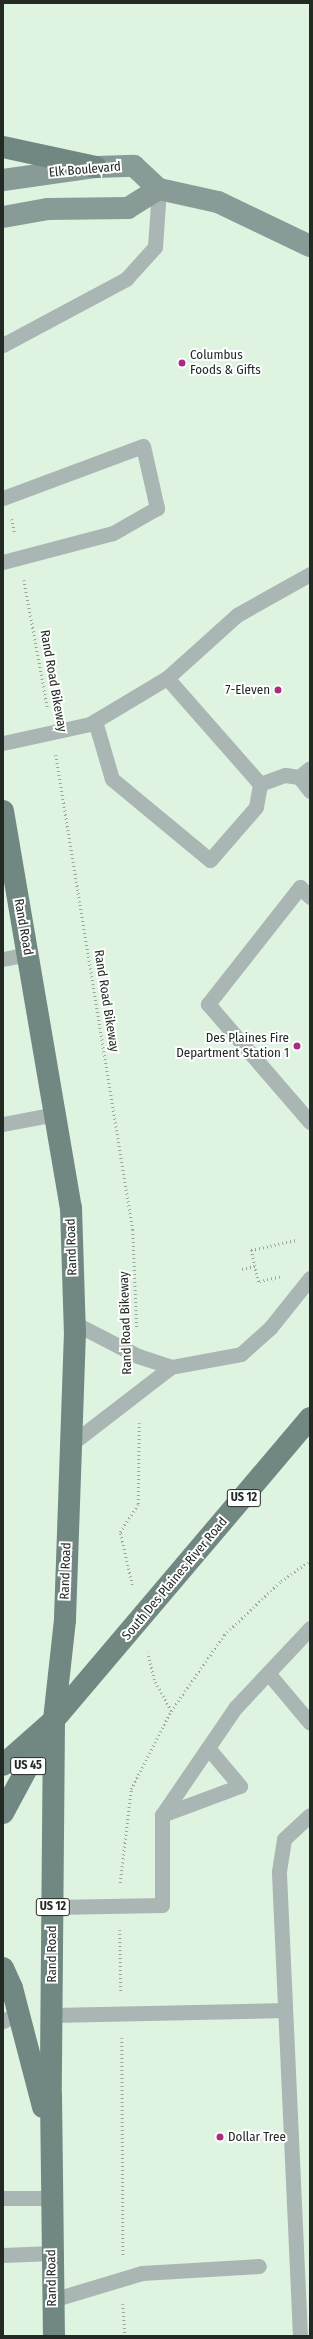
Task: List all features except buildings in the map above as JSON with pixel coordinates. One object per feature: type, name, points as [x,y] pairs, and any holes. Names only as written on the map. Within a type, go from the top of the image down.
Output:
[{"type":"main road","points":[[3,147],[96,167]]},
{"type":"main road","name":"Elk Boulevard","points":[[3,180],[96,167],[134,166],[159,189]]},
{"type":"main road","points":[[3,217],[48,208],[128,208],[159,189],[218,202],[310,246]]},
{"type":"main road","name":"Rand Road","points":[[4,821],[56,1114],[71,1208],[74,1323],[71,1444],[65,1620],[54,1720],[52,1907],[52,2300],[54,2336]]},
{"type":"main road","name":"South Des Plaines River Road","points":[[3,1765],[54,1720],[310,1418]]},
{"type":"main road","name":"South Des Plaines River Road","points":[[3,1813],[54,1720]]},
{"type":"main road","points":[[3,1968],[12,1988],[11,2017],[52,2141]]},
{"type":"lane","points":[[3,345],[126,279],[155,247],[159,189]]},
{"type":"lane","points":[[3,562],[113,533],[157,508],[143,446],[5,497]]},
{"type":"lane","points":[[3,743],[95,721],[167,678],[237,615],[310,574]]},
{"type":"lane","points":[[167,678],[260,784]]},
{"type":"lane","points":[[95,721],[112,779],[210,860],[256,807],[260,784]]},
{"type":"lane","points":[[260,784],[285,775],[304,772],[310,791]]},
{"type":"lane","points":[[310,897],[300,887],[208,1004],[310,1122]]},
{"type":"lane","points":[[3,959],[28,954]]},
{"type":"lane","points":[[3,1124],[56,1114]]},
{"type":"lane","points":[[71,1444],[171,1367],[241,1354],[270,1328],[310,1278]]},
{"type":"lane","points":[[74,1323],[138,1356],[171,1367]]},
{"type":"lane","points":[[52,1907],[162,1905],[162,1815],[235,1708],[310,1628]]},
{"type":"lane","points":[[268,1673],[310,1724]]},
{"type":"lane","points":[[162,1815],[240,1786],[208,1748]]},
{"type":"lane","points":[[300,2336],[279,1871],[284,1839],[310,1815]]},
{"type":"lane","points":[[52,2016],[285,2010]]},
{"type":"lane","points":[[3,2198],[52,2198]]},
{"type":"lane","points":[[3,2255],[52,2253]]},
{"type":"lane","points":[[52,2300],[142,2273],[259,2266]]},
{"type":"path","name":"Rand Road Bikeway","points":[[5,497],[20,558],[52,732],[133,1230],[138,1356]]},
{"type":"path","points":[[288,1275],[258,1282],[251,1250],[296,1240]]},
{"type":"path","points":[[242,1269],[255,1266]]},
{"type":"path","name":"Rand Road Bikeway","points":[[120,1532],[138,1504],[138,1392]]},
{"type":"path","points":[[171,1711],[224,1635],[281,1581],[310,1561]]},
{"type":"place","name":"Columbus Foods & Gifts","points":[[182,363]]},
{"type":"place","name":"7-Eleven","points":[[278,690]]},
{"type":"place","name":"Des Plaines Fire Department Station 1","points":[[297,1046]]},
{"type":"place","name":"Dollar Tree","points":[[220,2137]]}]
